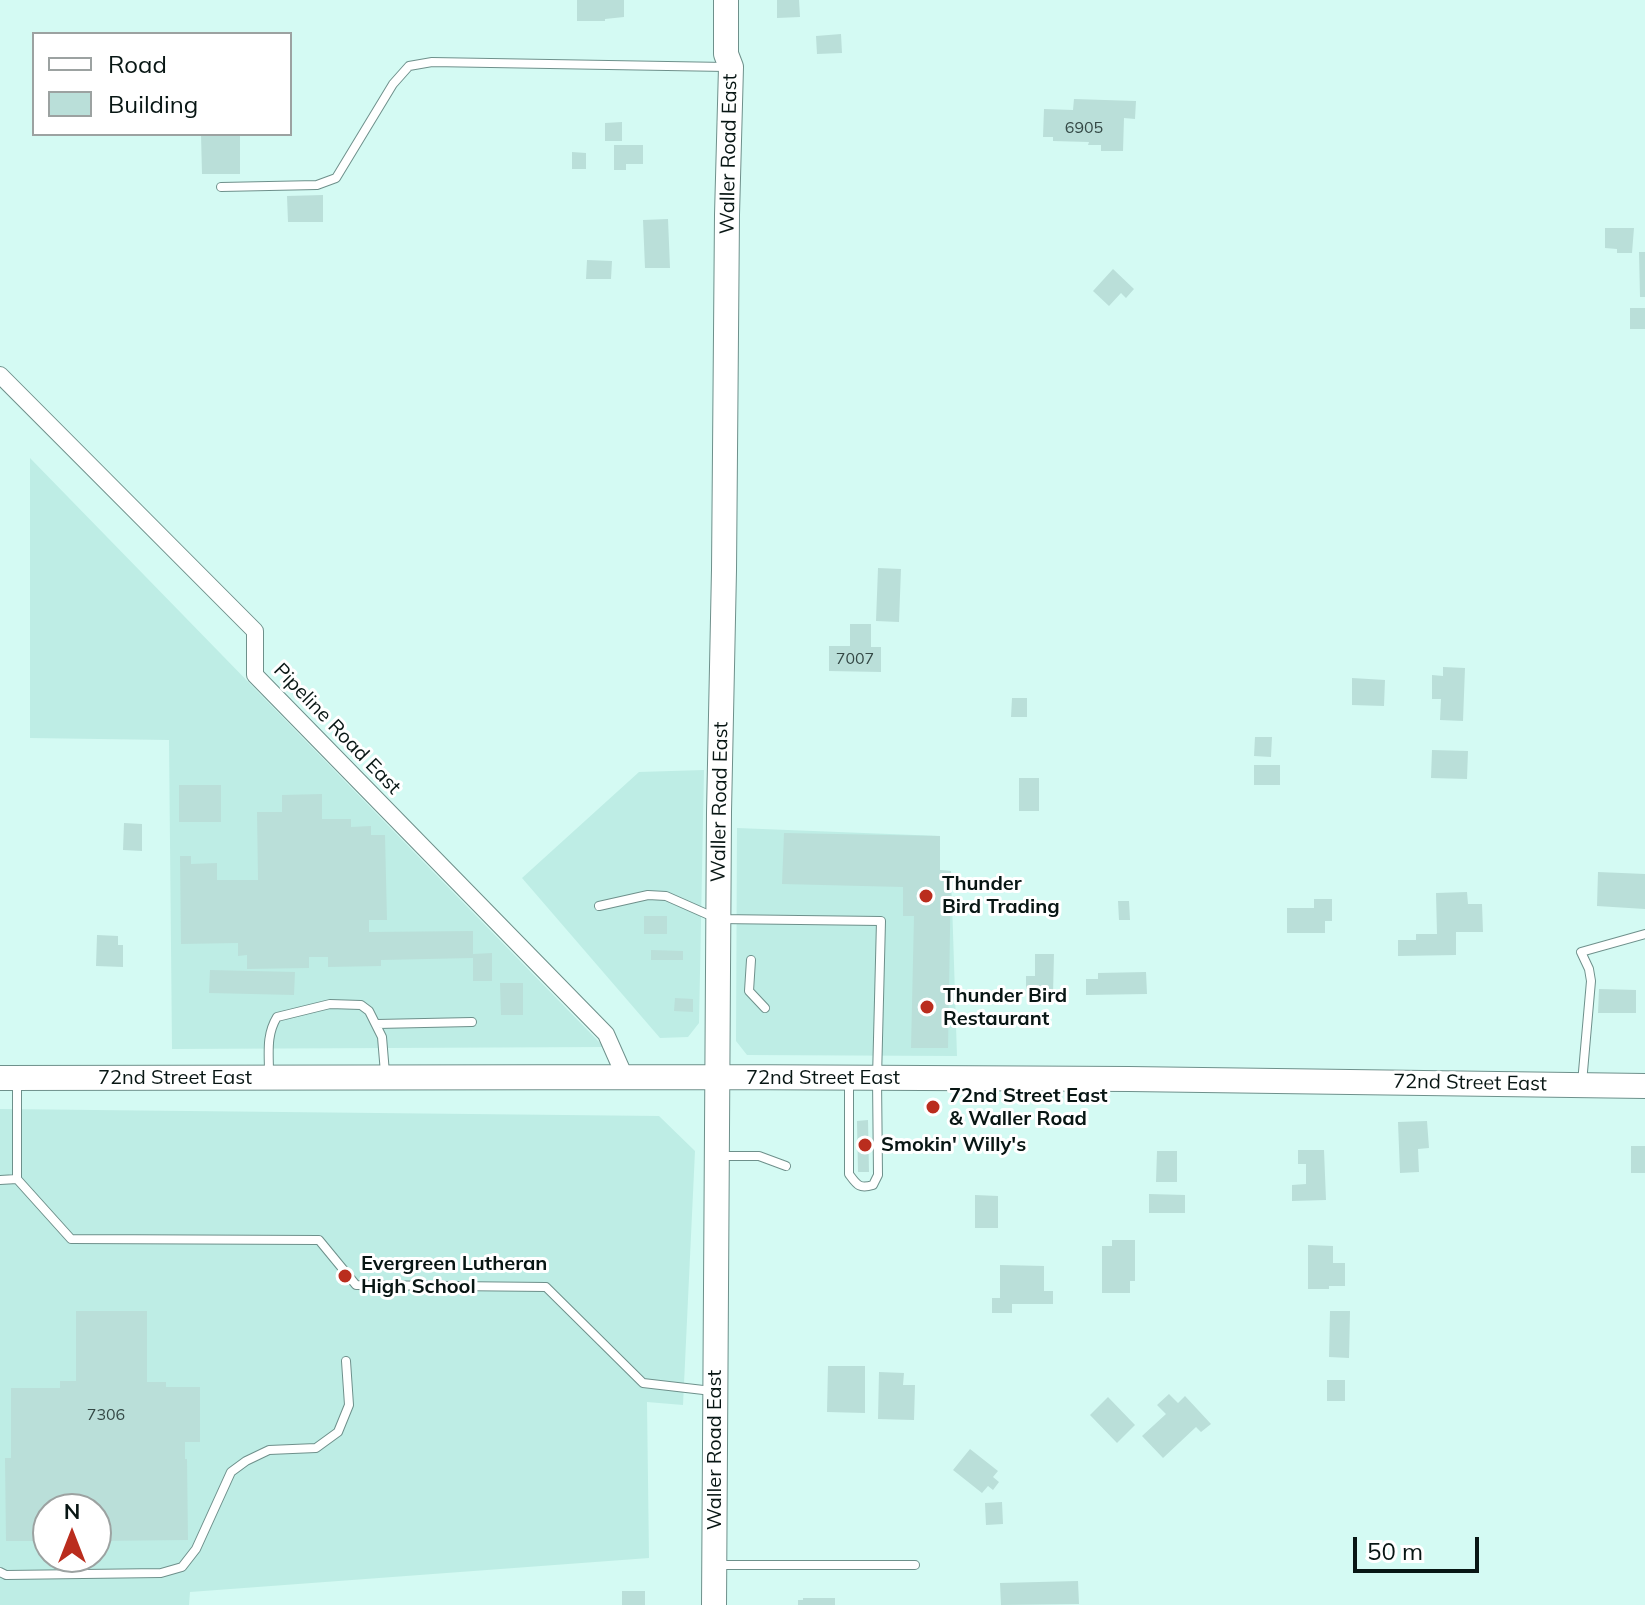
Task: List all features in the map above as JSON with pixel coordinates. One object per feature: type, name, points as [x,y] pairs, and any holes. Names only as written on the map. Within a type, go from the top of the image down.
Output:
[{"type":"main road","name":"Waller Road East","points":[[714,1605],[718,919],[731,67],[726,54],[726,0]]},
{"type":"main road","name":"72nd Street East","points":[[8,1078],[719,1077],[1645,1086]]},
{"type":"street","name":"Pipeline Road East","points":[[0,375],[255,631],[255,675],[606,1034],[625,1077]]},
{"type":"lane","points":[[221,187],[317,185],[336,178],[393,84],[409,66],[432,62],[731,67]]},
{"type":"lane","points":[[599,906],[648,895],[666,896],[718,919],[881,921],[878,1175],[873,1185],[865,1188],[856,1184],[849,1174],[849,1078]]},
{"type":"lane","points":[[1581,1085],[1591,981],[1581,952],[1645,934]]},
{"type":"lane","points":[[751,960],[749,991],[765,1008]]},
{"type":"lane","points":[[269,1078],[268,1041],[277,1017],[330,1004],[361,1005],[369,1011],[382,1037],[386,1078]]},
{"type":"lane","points":[[377,1024],[472,1022]]},
{"type":"lane","points":[[8,1078],[17,1179],[71,1239],[319,1240],[356,1285],[546,1287],[643,1383],[715,1392]]},
{"type":"lane","points":[[717,1156],[759,1156],[786,1166]]},
{"type":"lane","points":[[0,1180],[17,1179]]},
{"type":"lane","points":[[0,1572],[6,1575],[161,1573],[182,1567],[196,1549],[231,1472],[269,1450],[316,1448],[338,1432],[349,1405],[346,1361]]},
{"type":"lane","points":[[714,1565],[915,1565]]},
{"type":"shaded area","points":[[30,458],[604,1047],[172,1049],[169,740],[30,738]]},
{"type":"shaded area","points":[[704,770],[699,1023],[688,1037],[660,1038],[522,878],[639,772]]},
{"type":"shaded area","points":[[737,828],[940,836],[940,870],[951,871],[957,1056],[747,1055],[736,1041]]},
{"type":"shaded area","name":"Evergreen Lutheran High School","points":[[0,1109],[659,1116],[695,1151],[683,1405],[647,1402],[649,1558],[190,1592],[189,1605],[0,1605]]},
{"type":"building","points":[[577,0],[624,0],[624,17],[577,21]]},
{"type":"building","points":[[777,0],[799,0],[800,17],[777,18]]},
{"type":"building","points":[[841,34],[842,53],[817,54],[816,36]]},
{"type":"building","points":[[1074,99],[1136,101],[1135,119],[1124,118],[1123,151],[1101,151],[1101,145],[1088,145],[1089,142],[1053,141],[1053,137],[1043,137],[1044,109],[1073,110]]},
{"type":"building","points":[[622,122],[622,141],[605,141],[605,123]]},
{"type":"building","points":[[201,136],[240,136],[240,174],[202,174]]},
{"type":"building","points":[[614,145],[643,145],[643,164],[626,164],[626,170],[614,170]]},
{"type":"building","points":[[572,152],[586,153],[586,169],[572,169]]},
{"type":"building","points":[[323,195],[323,222],[288,222],[287,196]]},
{"type":"building","points":[[668,219],[670,268],[645,268],[643,220]]},
{"type":"building","points":[[1605,228],[1634,228],[1632,253],[1617,253],[1617,249],[1605,248]]},
{"type":"building","points":[[1639,252],[1645,252],[1645,297],[1640,297]]},
{"type":"building","points":[[587,260],[612,261],[611,279],[586,279]]},
{"type":"building","points":[[1113,269],[1134,289],[1126,298],[1121,293],[1109,306],[1093,291]]},
{"type":"building","points":[[1630,308],[1645,308],[1645,329],[1630,329]]},
{"type":"building","points":[[878,568],[901,569],[899,622],[876,621]]},
{"type":"building","points":[[850,624],[871,624],[871,647],[881,647],[881,672],[829,671],[829,646],[850,646]]},
{"type":"building","points":[[1443,667],[1465,668],[1463,721],[1440,720],[1441,699],[1432,699],[1432,675],[1443,676]]},
{"type":"building","points":[[1352,678],[1385,680],[1384,706],[1352,705]]},
{"type":"building","points":[[1012,698],[1027,698],[1027,717],[1011,717]]},
{"type":"building","points":[[1255,737],[1272,737],[1271,757],[1254,756]]},
{"type":"building","points":[[1432,750],[1468,751],[1467,779],[1431,778]]},
{"type":"building","points":[[1254,765],[1280,765],[1280,785],[1254,785]]},
{"type":"building","points":[[1019,778],[1039,778],[1039,811],[1019,811]]},
{"type":"building","points":[[179,785],[221,785],[221,822],[179,822]]},
{"type":"building","points":[[322,794],[322,819],[351,819],[351,827],[371,826],[371,835],[385,835],[387,920],[369,920],[369,932],[473,931],[473,954],[492,953],[492,981],[473,981],[473,958],[381,960],[381,966],[328,967],[328,957],[309,957],[309,968],[247,969],[247,955],[238,956],[238,943],[181,944],[180,856],[191,856],[191,864],[217,863],[217,880],[258,880],[257,812],[282,812],[282,795]]},
{"type":"building","points":[[124,823],[142,824],[142,851],[123,850]]},
{"type":"building","points":[[784,833],[940,836],[940,870],[951,871],[948,1048],[911,1048],[914,916],[903,916],[903,887],[782,884]]},
{"type":"building","points":[[1598,872],[1645,874],[1645,909],[1597,906]]},
{"type":"building","points":[[1467,892],[1468,904],[1482,904],[1483,932],[1456,932],[1456,955],[1398,956],[1398,940],[1416,940],[1416,934],[1437,934],[1436,893]]},
{"type":"building","points":[[1314,899],[1332,899],[1332,921],[1325,921],[1325,933],[1287,933],[1287,908],[1314,908]]},
{"type":"building","points":[[1118,901],[1129,901],[1130,920],[1119,920]]},
{"type":"building","points":[[644,916],[667,916],[667,934],[644,934]]},
{"type":"building","points":[[97,935],[118,936],[118,945],[123,945],[123,967],[96,966]]},
{"type":"building","points":[[651,950],[683,951],[683,960],[651,960]]},
{"type":"building","points":[[1035,954],[1054,954],[1053,994],[1035,994],[1035,989],[1026,989],[1026,976],[1035,976]]},
{"type":"building","points":[[210,970],[295,972],[294,995],[209,993]]},
{"type":"building","points":[[1146,972],[1147,994],[1086,995],[1086,979],[1098,979],[1098,973]]},
{"type":"building","points":[[500,983],[523,983],[523,1015],[501,1015]]},
{"type":"building","points":[[1599,989],[1636,990],[1636,1013],[1598,1013]]},
{"type":"building","points":[[675,998],[693,999],[693,1012],[674,1011]]},
{"type":"building","points":[[868,1120],[869,1172],[858,1172],[857,1121]]},
{"type":"building","points":[[1427,1121],[1429,1148],[1418,1149],[1419,1172],[1400,1173],[1398,1122]]},
{"type":"building","points":[[1631,1146],[1645,1146],[1645,1173],[1631,1173]]},
{"type":"building","points":[[1298,1150],[1324,1150],[1326,1200],[1292,1201],[1292,1185],[1306,1184],[1306,1164],[1298,1164]]},
{"type":"building","points":[[1157,1151],[1177,1151],[1177,1182],[1156,1182]]},
{"type":"building","points":[[1149,1194],[1185,1195],[1185,1213],[1149,1213]]},
{"type":"building","points":[[975,1195],[998,1196],[998,1228],[975,1228]]},
{"type":"building","points":[[1112,1240],[1135,1240],[1135,1281],[1130,1281],[1130,1293],[1102,1293],[1102,1246],[1112,1246]]},
{"type":"building","points":[[1308,1245],[1333,1246],[1333,1263],[1345,1263],[1345,1286],[1308,1289]]},
{"type":"building","points":[[1000,1265],[1044,1266],[1044,1291],[1053,1291],[1053,1304],[1012,1304],[1012,1313],[992,1313],[992,1298],[1000,1298]]},
{"type":"building","points":[[76,1311],[147,1311],[147,1382],[166,1382],[166,1387],[200,1387],[200,1442],[185,1442],[188,1540],[112,1541],[112,1493],[32,1493],[32,1541],[6,1541],[5,1458],[11,1458],[11,1388],[60,1388],[60,1381],[76,1381]]},
{"type":"building","points":[[1330,1311],[1350,1311],[1349,1358],[1329,1357]]},
{"type":"building","points":[[828,1366],[865,1366],[865,1413],[827,1412]]},
{"type":"building","points":[[879,1372],[904,1373],[903,1385],[915,1385],[914,1420],[878,1419]]},
{"type":"building","points":[[1327,1380],[1345,1380],[1345,1401],[1327,1401]]},
{"type":"building","points":[[1169,1394],[1178,1403],[1185,1396],[1211,1424],[1201,1432],[1196,1427],[1163,1458],[1142,1436],[1166,1414],[1157,1405]]},
{"type":"building","points":[[1108,1397],[1135,1425],[1117,1443],[1090,1415]]},
{"type":"building","points":[[970,1449],[998,1471],[993,1477],[999,1482],[993,1490],[988,1486],[982,1493],[953,1470]]},
{"type":"building","points":[[1002,1502],[1003,1524],[986,1525],[985,1503]]},
{"type":"building","points":[[1078,1581],[1079,1604],[1001,1605],[1000,1583]]},
{"type":"building","points":[[622,1591],[645,1591],[645,1605],[622,1605]]},
{"type":"building","points":[[835,1598],[835,1605],[798,1605],[798,1600]]},
{"type":"place","name":"Thunder Bird Trading","points":[[926,896]]},
{"type":"place","name":"Thunder Bird Restaurant","points":[[927,1007]]},
{"type":"place","name":"72nd Street East & Waller Road","points":[[933,1107]]},
{"type":"place","name":"Smokin' Willy's","points":[[865,1145]]},
{"type":"place","name":"Evergreen Lutheran High School","points":[[345,1276]]}]
